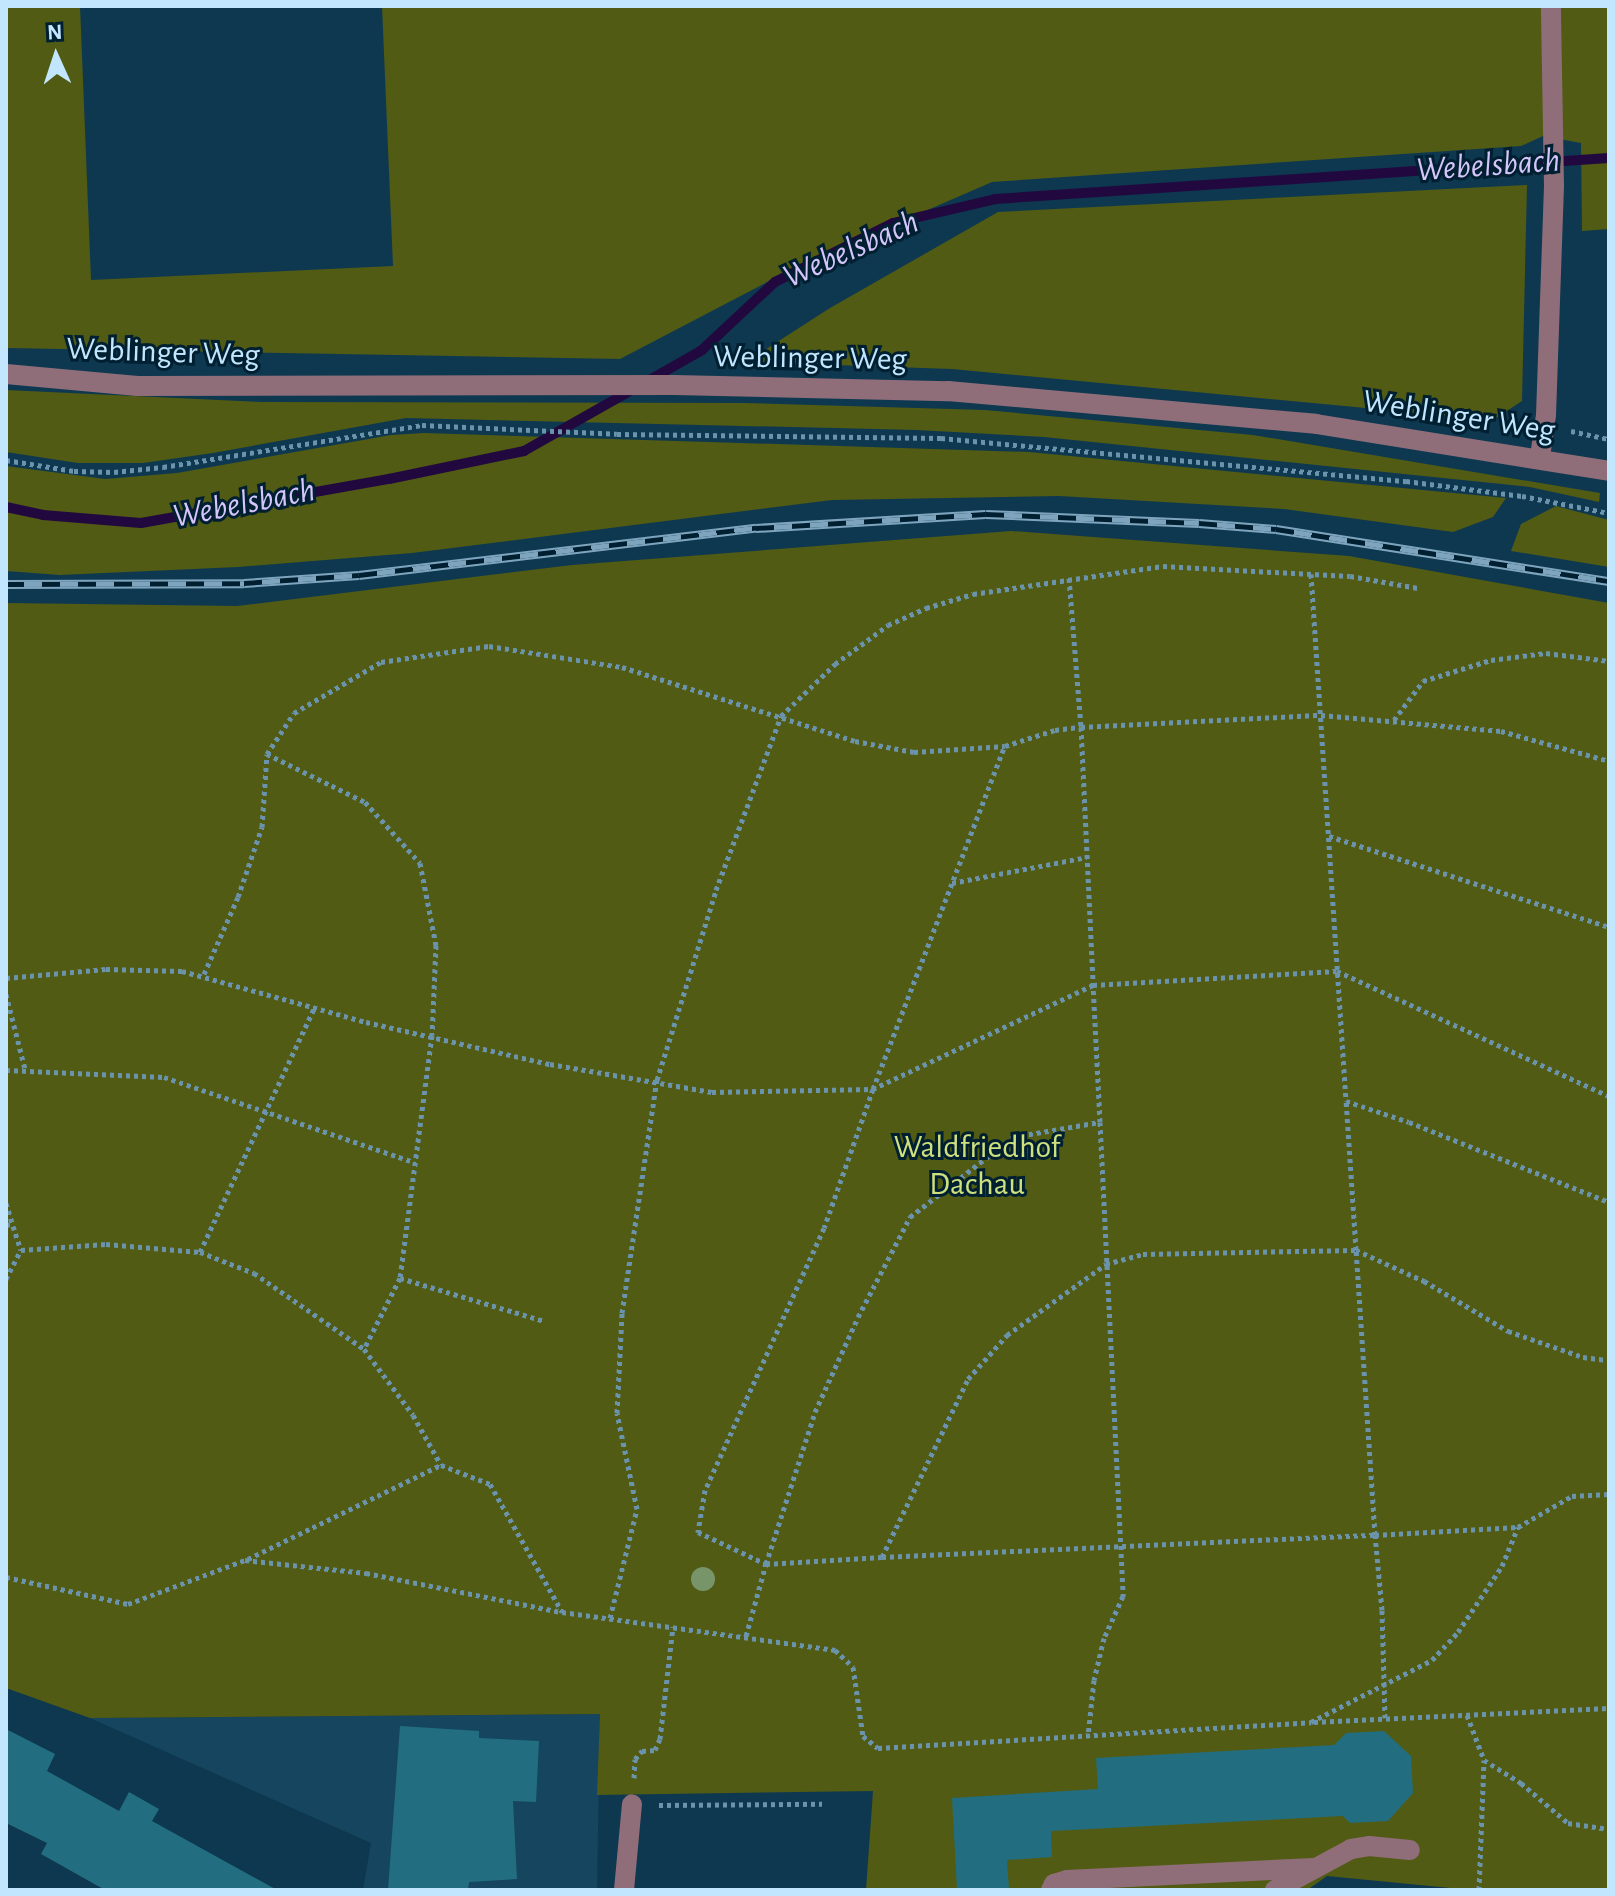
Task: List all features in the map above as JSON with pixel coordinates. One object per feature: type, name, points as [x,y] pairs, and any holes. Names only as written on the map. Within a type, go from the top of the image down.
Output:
[{"type":"street","points":[[1540,457],[1545,426],[1554,186],[1551,6]]},
{"type":"street","name":"Weblinger Weg","points":[[6,374],[137,386],[674,385],[948,391],[1316,424],[1540,457],[1609,471]]},
{"type":"street","points":[[624,1890],[632,1804]]},
{"type":"street","points":[[1275,1890],[1351,1849],[1369,1846],[1410,1850]]},
{"type":"street","points":[[1051,1890],[1054,1884],[1067,1880],[1314,1868]]},
{"type":"path","points":[[6,460],[74,471],[114,472],[177,465],[410,426],[617,434],[990,441],[1406,481],[1522,496],[1609,513]]},
{"type":"path","points":[[1545,426],[1609,439]]},
{"type":"path","points":[[610,1618],[637,1509],[617,1413],[622,1313],[657,1080],[716,890],[781,716],[835,664],[888,625],[926,608],[973,594],[1163,566],[1311,574],[1418,588]]},
{"type":"path","points":[[1311,574],[1385,1718]]},
{"type":"path","points":[[1069,578],[1081,727],[1123,1596],[1104,1638],[1094,1680],[1088,1736]]},
{"type":"path","points":[[204,974],[238,897],[262,827],[267,754],[294,713],[381,662],[489,646],[622,667],[855,741],[914,752],[1005,746],[1055,730],[1081,727],[1321,715],[1501,731],[1609,761]]},
{"type":"path","points":[[1394,721],[1423,681],[1491,660],[1546,653],[1609,661]]},
{"type":"path","points":[[1005,746],[873,1089],[824,1228],[705,1490],[698,1532],[766,1564],[1119,1544],[1518,1527],[1572,1496],[1609,1494]]},
{"type":"path","points":[[267,754],[365,802],[420,863],[436,945],[432,1035],[400,1278],[364,1349]]},
{"type":"path","points":[[1329,836],[1609,927]]},
{"type":"path","points":[[952,883],[1087,857]]},
{"type":"path","points":[[6,978],[106,969],[204,974],[366,1022],[550,1064],[657,1080],[712,1092],[873,1089],[1093,985],[1337,971],[1609,1096]]},
{"type":"path","points":[[6,994],[25,1069]]},
{"type":"path","points":[[200,1252],[315,1006]]},
{"type":"path","points":[[6,1070],[164,1077],[414,1162]]},
{"type":"path","points":[[1346,1101],[1409,1122],[1609,1202]]},
{"type":"path","points":[[746,1636],[815,1412],[858,1317],[910,1217],[1013,1137],[1100,1122]]},
{"type":"path","points":[[6,1203],[10,1225],[21,1250]]},
{"type":"path","points":[[21,1250],[106,1244],[200,1252],[254,1273],[364,1349],[413,1415],[441,1465],[490,1484],[562,1612]]},
{"type":"path","points":[[6,1279],[21,1250]]},
{"type":"path","points":[[882,1557],[968,1379],[1007,1335],[1106,1264],[1143,1254],[1356,1250],[1424,1281],[1508,1331],[1583,1357],[1609,1360]]},
{"type":"path","points":[[400,1278],[544,1321]]},
{"type":"path","points":[[6,1577],[128,1604],[245,1560],[441,1465]]},
{"type":"path","points":[[1311,1722],[1432,1660],[1458,1632],[1502,1566],[1518,1527]]},
{"type":"path","points":[[245,1560],[366,1573],[562,1612],[835,1650],[853,1667],[863,1736],[878,1748],[1609,1708]]},
{"type":"path","points":[[632,1804],[635,1759],[642,1751],[655,1750],[660,1739],[673,1627]]},
{"type":"path","points":[[1467,1715],[1484,1760],[1479,1890]]},
{"type":"path","points":[[1484,1760],[1521,1783],[1568,1823],[1609,1829]]},
{"type":"path","points":[[671,1805],[822,1804]]},
{"type":"shaded area","points":[[600,1714],[597,1890],[363,1890],[371,1843],[90,1718]]},
{"type":"green space","points":[[6,6],[80,6],[91,280],[393,266],[382,6],[1609,6],[1609,229],[1582,231],[1581,143],[1543,136],[1521,146],[992,182],[792,269],[620,359],[6,348]]},
{"type":"green space","points":[[1527,185],[1522,401],[1493,420],[952,369],[746,362],[830,308],[998,212]]},
{"type":"green space","points":[[6,390],[262,402],[744,403],[985,410],[1253,435],[1600,493],[1599,502],[1530,487],[1044,437],[917,430],[406,418],[143,463],[78,463],[6,452]]},
{"type":"green space","points":[[424,433],[1029,452],[1506,498],[1493,517],[1453,532],[1284,509],[1059,496],[832,500],[412,553],[238,567],[60,575],[6,571],[6,466],[105,479],[177,473],[391,435]]},
{"type":"green space","points":[[1556,506],[1609,520],[1609,567],[1511,551],[1521,524]]},
{"type":"green space","name":"Waldfriedhof Dachau","points":[[1011,531],[1349,556],[1609,603],[1609,1890],[1471,1890],[1327,1876],[1307,1890],[866,1890],[873,1791],[597,1795],[600,1714],[90,1718],[6,1688],[6,603],[237,606],[572,565]]},
{"type":"building","points":[[400,1726],[479,1731],[479,1738],[539,1741],[536,1802],[513,1801],[517,1879],[469,1882],[468,1890],[388,1890]]},
{"type":"building","points":[[6,1729],[55,1754],[47,1771],[119,1811],[129,1792],[159,1809],[152,1821],[277,1890],[105,1890],[41,1854],[47,1843],[6,1823]]},
{"type":"building","points":[[1384,1731],[1411,1756],[1413,1793],[1388,1821],[1350,1823],[1343,1816],[1051,1831],[1052,1857],[1007,1860],[1009,1890],[957,1890],[952,1798],[1098,1789],[1096,1758],[1334,1745],[1346,1733]]},
{"type":"waterway","name":"Webelsbach","points":[[646,382],[702,350],[775,282],[893,223],[995,199],[1609,158]]},
{"type":"waterway","name":"Webelsbach","points":[[6,507],[43,515],[141,523],[389,479],[524,451],[632,390]]},
{"type":"railway","points":[[6,584],[244,583],[359,575],[756,528],[986,514],[1276,529],[1609,581]]}]
